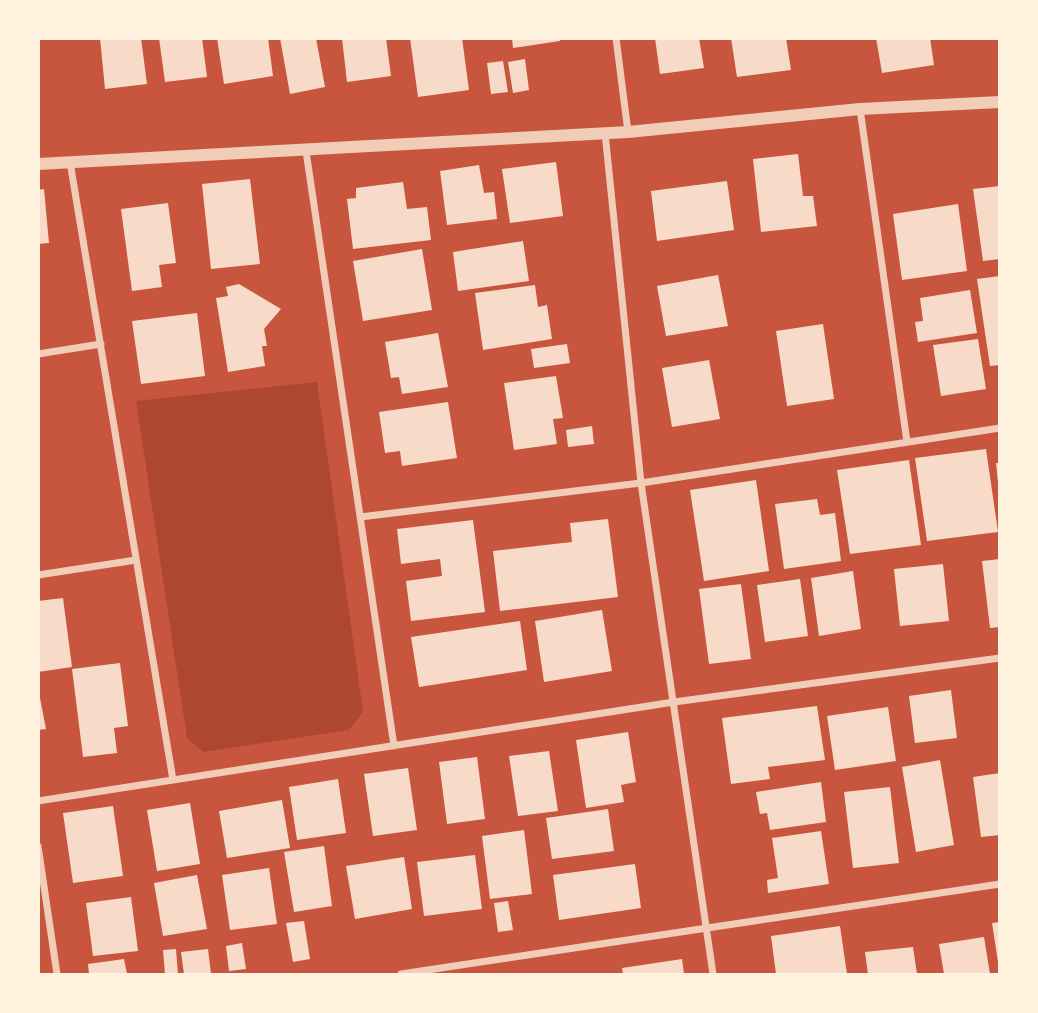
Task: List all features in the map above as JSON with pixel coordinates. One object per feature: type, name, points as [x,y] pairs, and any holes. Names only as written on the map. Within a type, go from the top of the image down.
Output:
[{"type":"street","points":[[616,38],[628,132]]},
{"type":"street","points":[[38,164],[628,132],[860,109],[999,102]]},
{"type":"street","points":[[860,109],[907,442]]},
{"type":"street","points":[[605,133],[641,483],[713,975]]},
{"type":"street","points":[[306,151],[394,746]]},
{"type":"street","points":[[70,162],[173,780]]},
{"type":"street","points":[[38,354],[101,344]]},
{"type":"street","points":[[360,517],[641,483],[999,428]]},
{"type":"street","points":[[38,575],[136,560]]},
{"type":"street","points":[[38,801],[674,702],[999,658]]},
{"type":"street","points":[[38,846],[57,975]]},
{"type":"street","points":[[401,975],[999,884]]},
{"type":"shaded area","points":[[317,382],[363,712],[349,730],[203,752],[187,738],[136,401]]},
{"type":"building","points":[[100,38],[141,38],[147,84],[105,89]]},
{"type":"building","points":[[159,38],[202,38],[207,77],[165,82]]},
{"type":"building","points":[[217,38],[268,38],[273,76],[224,84]]},
{"type":"building","points":[[280,38],[316,38],[325,87],[290,94]]},
{"type":"building","points":[[342,38],[386,38],[391,76],[347,82]]},
{"type":"building","points":[[410,38],[462,38],[469,90],[418,97]]},
{"type":"building","points":[[512,38],[560,38],[560,41],[513,48]]},
{"type":"building","points":[[655,38],[699,38],[704,68],[660,74]]},
{"type":"building","points":[[731,38],[786,38],[791,70],[737,77]]},
{"type":"building","points":[[876,38],[930,38],[934,65],[882,73]]},
{"type":"building","points":[[525,59],[529,90],[513,93],[508,62]]},
{"type":"building","points":[[503,61],[508,92],[491,94],[487,63]]},
{"type":"building","points":[[798,154],[803,196],[813,196],[817,226],[761,232],[753,159]]},
{"type":"building","points":[[556,162],[563,216],[510,223],[502,169]]},
{"type":"building","points":[[479,165],[484,193],[494,192],[497,219],[447,225],[440,171]]},
{"type":"building","points":[[250,179],[260,264],[211,269],[202,184]]},
{"type":"building","points":[[727,181],[734,230],[657,241],[651,191]]},
{"type":"building","points":[[403,182],[407,209],[427,207],[431,240],[353,249],[347,199],[356,198],[356,188]]},
{"type":"building","points":[[1000,186],[1000,259],[983,261],[973,189]]},
{"type":"building","points":[[44,189],[49,243],[38,244],[38,190]]},
{"type":"building","points":[[168,203],[176,263],[159,265],[162,287],[132,291],[121,209]]},
{"type":"building","points":[[958,204],[967,271],[902,280],[893,214]]},
{"type":"building","points":[[523,241],[529,281],[458,291],[453,252]]},
{"type":"building","points":[[422,249],[432,310],[363,321],[353,261]]},
{"type":"building","points":[[718,275],[728,326],[666,336],[657,286]]},
{"type":"building","points":[[1000,276],[1000,365],[990,366],[977,279]]},
{"type":"building","points":[[239,284],[281,309],[264,329],[267,346],[262,346],[265,366],[228,372],[216,298],[228,296],[226,287]]},
{"type":"building","points":[[535,285],[538,307],[547,305],[552,339],[483,350],[475,293]]},
{"type":"building","points":[[970,290],[977,333],[918,342],[915,322],[923,321],[920,298]]},
{"type":"building","points":[[197,313],[205,376],[141,384],[132,321]]},
{"type":"building","points":[[823,324],[834,399],[787,406],[776,331]]},
{"type":"building","points":[[438,333],[448,387],[402,394],[399,377],[391,378],[385,342]]},
{"type":"building","points":[[978,339],[986,389],[941,396],[933,345]]},
{"type":"building","points":[[567,344],[570,363],[534,368],[531,349]]},
{"type":"building","points":[[709,360],[720,419],[672,427],[662,368]]},
{"type":"building","points":[[556,376],[563,418],[553,419],[557,444],[514,450],[504,383]]},
{"type":"building","points":[[448,402],[457,458],[402,466],[400,451],[385,453],[379,412]]},
{"type":"building","points":[[592,426],[594,444],[568,447],[566,430]]},
{"type":"building","points":[[986,449],[998,532],[927,541],[915,458]]},
{"type":"building","points":[[909,460],[921,545],[850,554],[837,470]]},
{"type":"building","points":[[996,463],[1000,463],[1000,483],[998,483]]},
{"type":"building","points":[[756,480],[769,571],[704,581],[690,490]]},
{"type":"building","points":[[817,499],[820,515],[835,513],[841,561],[784,569],[775,504]]},
{"type":"building","points":[[608,519],[618,597],[500,611],[493,551],[572,542],[570,523]]},
{"type":"building","points":[[473,520],[485,612],[411,621],[406,581],[442,576],[440,559],[401,564],[397,529]]},
{"type":"building","points":[[1000,559],[1000,627],[990,628],[982,561]]},
{"type":"building","points":[[943,564],[949,621],[900,626],[894,569]]},
{"type":"building","points":[[853,571],[861,629],[819,636],[811,578]]},
{"type":"building","points":[[800,579],[808,636],[765,642],[757,585]]},
{"type":"building","points":[[741,584],[751,659],[709,664],[699,589]]},
{"type":"building","points":[[63,598],[72,667],[38,672],[38,601]]},
{"type":"building","points":[[602,610],[612,671],[544,682],[535,621]]},
{"type":"building","points":[[520,621],[527,670],[419,687],[411,637]]},
{"type":"building","points":[[120,663],[128,726],[114,728],[117,753],[83,757],[72,669]]},
{"type":"building","points":[[38,688],[46,729],[38,730]]},
{"type":"building","points":[[951,690],[957,738],[915,743],[909,696]]},
{"type":"building","points":[[817,706],[825,760],[768,767],[770,779],[731,784],[722,718]]},
{"type":"building","points":[[888,707],[896,761],[835,770],[827,716]]},
{"type":"building","points":[[628,732],[636,782],[621,785],[624,802],[586,808],[576,740]]},
{"type":"building","points":[[549,751],[558,811],[518,816],[509,756]]},
{"type":"building","points":[[477,757],[485,819],[447,824],[439,762]]},
{"type":"building","points":[[940,760],[954,845],[916,852],[902,767]]},
{"type":"building","points":[[408,768],[417,830],[373,836],[364,774]]},
{"type":"building","points":[[1000,773],[1000,835],[981,837],[973,777]]},
{"type":"building","points":[[338,779],[346,833],[297,840],[289,787]]},
{"type":"building","points":[[821,782],[826,822],[770,830],[767,813],[760,814],[756,792]]},
{"type":"building","points":[[890,787],[899,863],[853,868],[844,792]]},
{"type":"building","points":[[282,800],[290,848],[227,858],[219,811]]},
{"type":"building","points":[[190,803],[200,864],[157,871],[147,810]]},
{"type":"building","points":[[113,806],[123,876],[73,883],[63,813]]},
{"type":"building","points":[[608,809],[614,851],[552,859],[546,818]]},
{"type":"building","points":[[524,830],[532,894],[490,899],[482,836]]},
{"type":"building","points":[[821,831],[829,884],[768,893],[767,880],[778,878],[772,838]]},
{"type":"building","points":[[324,846],[332,906],[294,912],[284,852]]},
{"type":"building","points":[[475,855],[482,909],[424,916],[417,862]]},
{"type":"building","points":[[404,857],[412,909],[355,919],[346,866]]},
{"type":"building","points":[[635,864],[641,908],[559,920],[553,875]]},
{"type":"building","points":[[269,868],[277,924],[230,930],[222,875]]},
{"type":"building","points":[[197,875],[207,929],[163,936],[154,883]]},
{"type":"building","points":[[131,897],[138,951],[93,956],[86,903]]},
{"type":"building","points":[[508,901],[513,930],[498,932],[494,903]]},
{"type":"building","points":[[304,921],[310,959],[293,962],[286,923]]},
{"type":"building","points":[[1000,922],[1000,962],[998,962],[992,923]]},
{"type":"building","points":[[840,926],[847,974],[776,974],[771,936]]},
{"type":"building","points":[[984,937],[990,974],[944,974],[939,944]]},
{"type":"building","points":[[242,943],[246,969],[229,971],[226,946]]},
{"type":"building","points":[[913,947],[917,974],[868,974],[865,952]]},
{"type":"building","points":[[176,949],[178,974],[165,974],[163,950]]},
{"type":"building","points":[[208,949],[211,974],[184,974],[181,952]]},
{"type":"building","points":[[124,959],[127,974],[89,974],[88,964]]},
{"type":"building","points":[[682,959],[684,974],[623,974],[622,968]]}]
